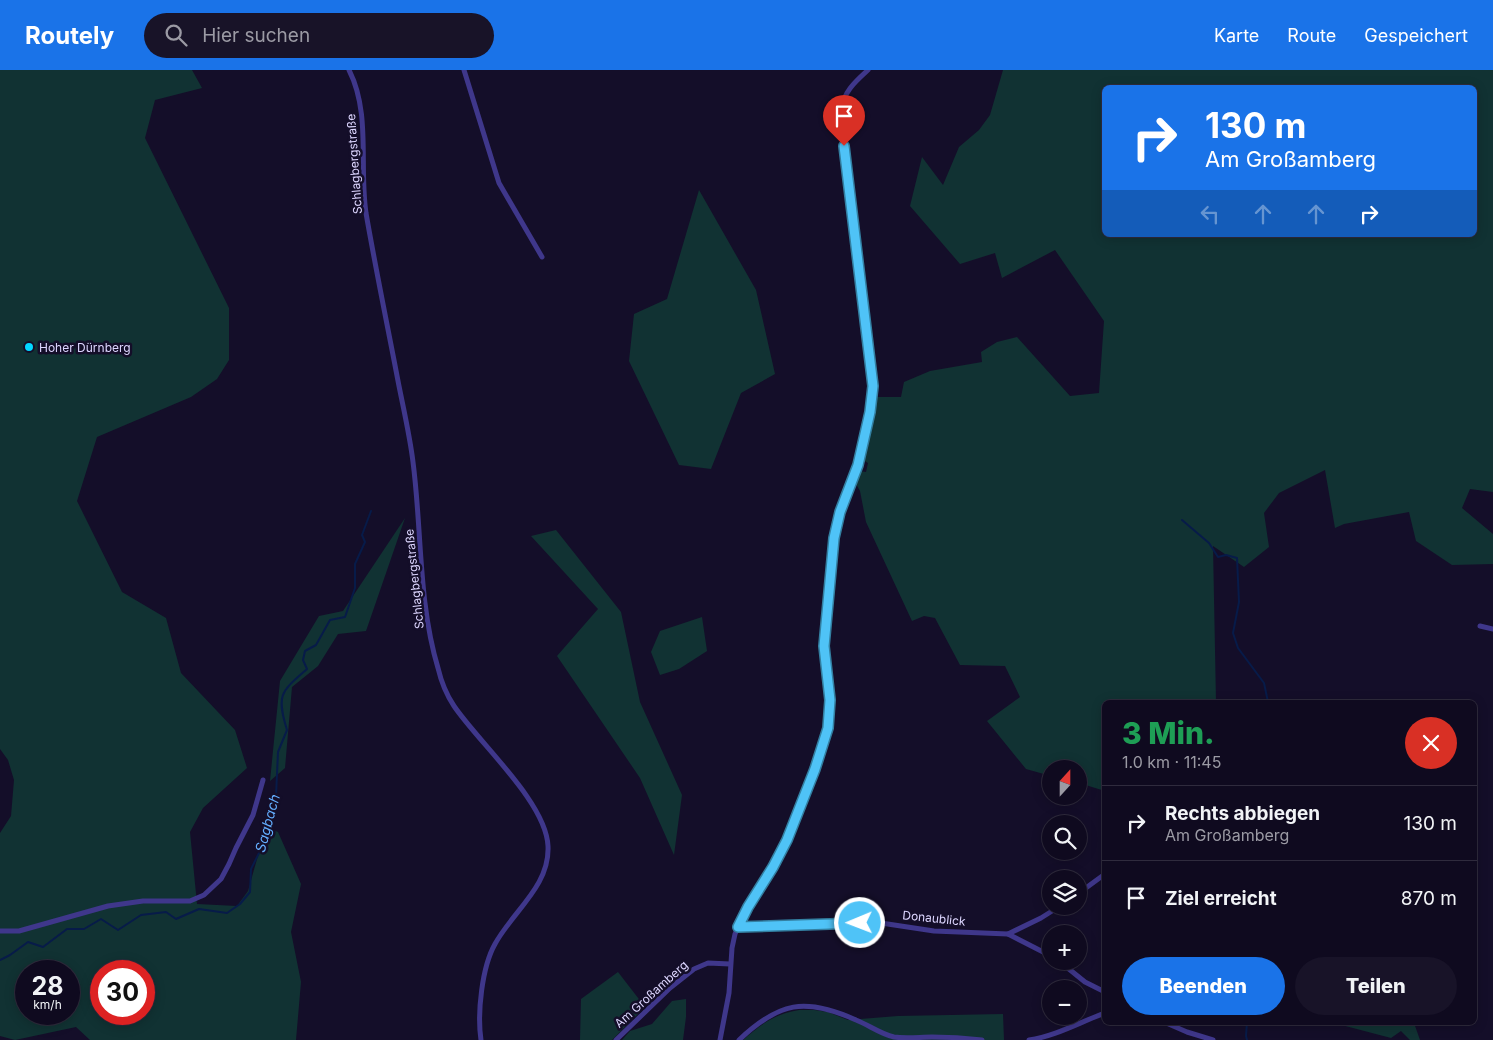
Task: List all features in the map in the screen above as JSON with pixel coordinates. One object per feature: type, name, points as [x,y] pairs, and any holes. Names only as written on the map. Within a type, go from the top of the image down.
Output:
[{"type":"street","name":"Schlagbergstraße","points":[[349,70],[356,85],[360,107],[366,213],[411,448],[423,585],[428,626],[437,666],[443,685],[453,704],[531,802],[543,823],[548,839],[547,860],[542,878],[499,937],[488,960],[480,1013],[481,1040]]},
{"type":"street","points":[[464,70],[499,183],[542,257]]},
{"type":"street","points":[[720,1040],[729,994],[733,939],[748,907],[787,840],[818,761],[829,724],[830,700],[824,646],[834,538],[840,512],[858,465],[870,412],[873,386],[842,126],[842,103],[847,92],[868,70]]},
{"type":"street","points":[[1480,626],[1493,629]]},
{"type":"street","points":[[0,931],[19,930],[87,911],[117,905],[143,901],[190,901],[204,895],[221,879],[230,864],[238,843],[253,815],[263,780]]},
{"type":"street","points":[[1087,887],[1102,876]]},
{"type":"street","points":[[1008,934],[1046,915]]},
{"type":"street","name":"Donaublick","points":[[738,927],[881,922],[934,931],[1008,934]]},
{"type":"street","points":[[1008,934],[1042,951]]},
{"type":"street","name":"Am Großamberg","points":[[616,1040],[670,988],[698,966],[708,963],[730,964]]},
{"type":"street","points":[[1070,970],[1085,982],[1102,990]]},
{"type":"street","points":[[738,1040],[772,1014],[796,1006],[808,1005],[839,1012],[871,1029],[894,1037],[982,1040]]},
{"type":"street","points":[[1029,1040],[1039,1039],[1062,1031],[1102,1014]]},
{"type":"street","points":[[1171,1025],[1213,1040]]},
{"type":"green space","points":[[0,70],[192,70],[202,88],[155,100],[145,138],[229,308],[229,360],[217,379],[191,397],[97,437],[77,501],[122,592],[166,618],[181,673],[235,730],[247,768],[203,808],[190,832],[197,904],[237,906],[248,891],[266,827],[278,832],[301,884],[291,932],[301,982],[296,1040],[90,1040],[76,1027],[15,1040],[0,1036],[0,833],[11,816],[14,780],[8,760],[0,749]]},
{"type":"green space","points":[[1003,70],[1493,70],[1493,492],[1470,489],[1462,508],[1493,534],[1493,564],[1452,565],[1416,541],[1409,512],[1344,524],[1335,528],[1325,470],[1279,493],[1264,513],[1269,547],[1244,567],[1213,546],[1216,700],[1102,700],[1102,790],[1088,786],[1088,760],[1042,760],[1042,773],[1026,769],[987,721],[1020,697],[1005,666],[960,665],[935,618],[924,616],[912,621],[866,522],[860,491],[856,484],[860,471],[866,472],[868,463],[863,460],[876,397],[901,397],[904,382],[930,371],[982,362],[981,352],[997,342],[1017,337],[1070,396],[1099,393],[1104,321],[1055,250],[1002,278],[995,253],[960,264],[910,206],[922,157],[943,185],[959,147],[979,130],[990,115]]},
{"type":"green space","points":[[699,190],[756,290],[775,374],[741,393],[711,469],[679,465],[629,361],[634,314],[667,299]]},
{"type":"green space","points":[[405,518],[366,631],[338,634],[318,666],[292,687],[285,768],[270,781],[280,681],[319,616],[343,611]]},
{"type":"green space","points":[[556,530],[621,612],[640,702],[682,795],[674,855],[640,778],[557,656],[598,609],[531,536]]},
{"type":"green space","points":[[702,617],[707,651],[679,669],[660,675],[651,652],[660,631]]},
{"type":"green space","points":[[618,972],[645,1007],[612,1040],[580,1040],[581,999]]},
{"type":"green space","points":[[686,999],[683,1040],[622,1040],[630,1031],[652,1024],[672,1001]]},
{"type":"green space","points":[[799,1010],[828,1012],[848,1020],[898,1016],[1003,1014],[1004,1040],[743,1040],[756,1029],[782,1014]]},
{"type":"green space","points":[[1342,1025],[1415,1025],[1420,1040],[1410,1040],[1401,1031],[1391,1038]]},
{"type":"waterway","name":"Sagbach","points":[[0,960],[28,942],[43,947],[67,929],[84,929],[101,919],[118,930],[141,915],[166,912],[176,919],[199,909],[227,913],[240,904],[250,892],[251,869],[263,845],[270,815],[269,805],[276,796],[278,752],[287,730],[282,709],[283,695],[291,683],[307,669],[303,660],[305,651],[316,645],[330,620],[345,617],[355,588],[355,564],[365,542],[362,535],[371,511]]},
{"type":"waterway","points":[[1182,520],[1209,543],[1218,557],[1226,555],[1237,558],[1239,602],[1233,633],[1238,648],[1264,683],[1268,700]]},
{"type":"waterway","points":[[1247,1025],[1247,1040]]},
{"type":"place","name":"Hoher Dürnberg","points":[[29,347]]},
{"type":"route","points":[[844,146],[873,372],[873,386],[870,412],[858,465],[840,512],[834,538],[824,646],[825,670],[830,700],[829,724],[815,769],[787,840],[738,927],[860,923]]}]
